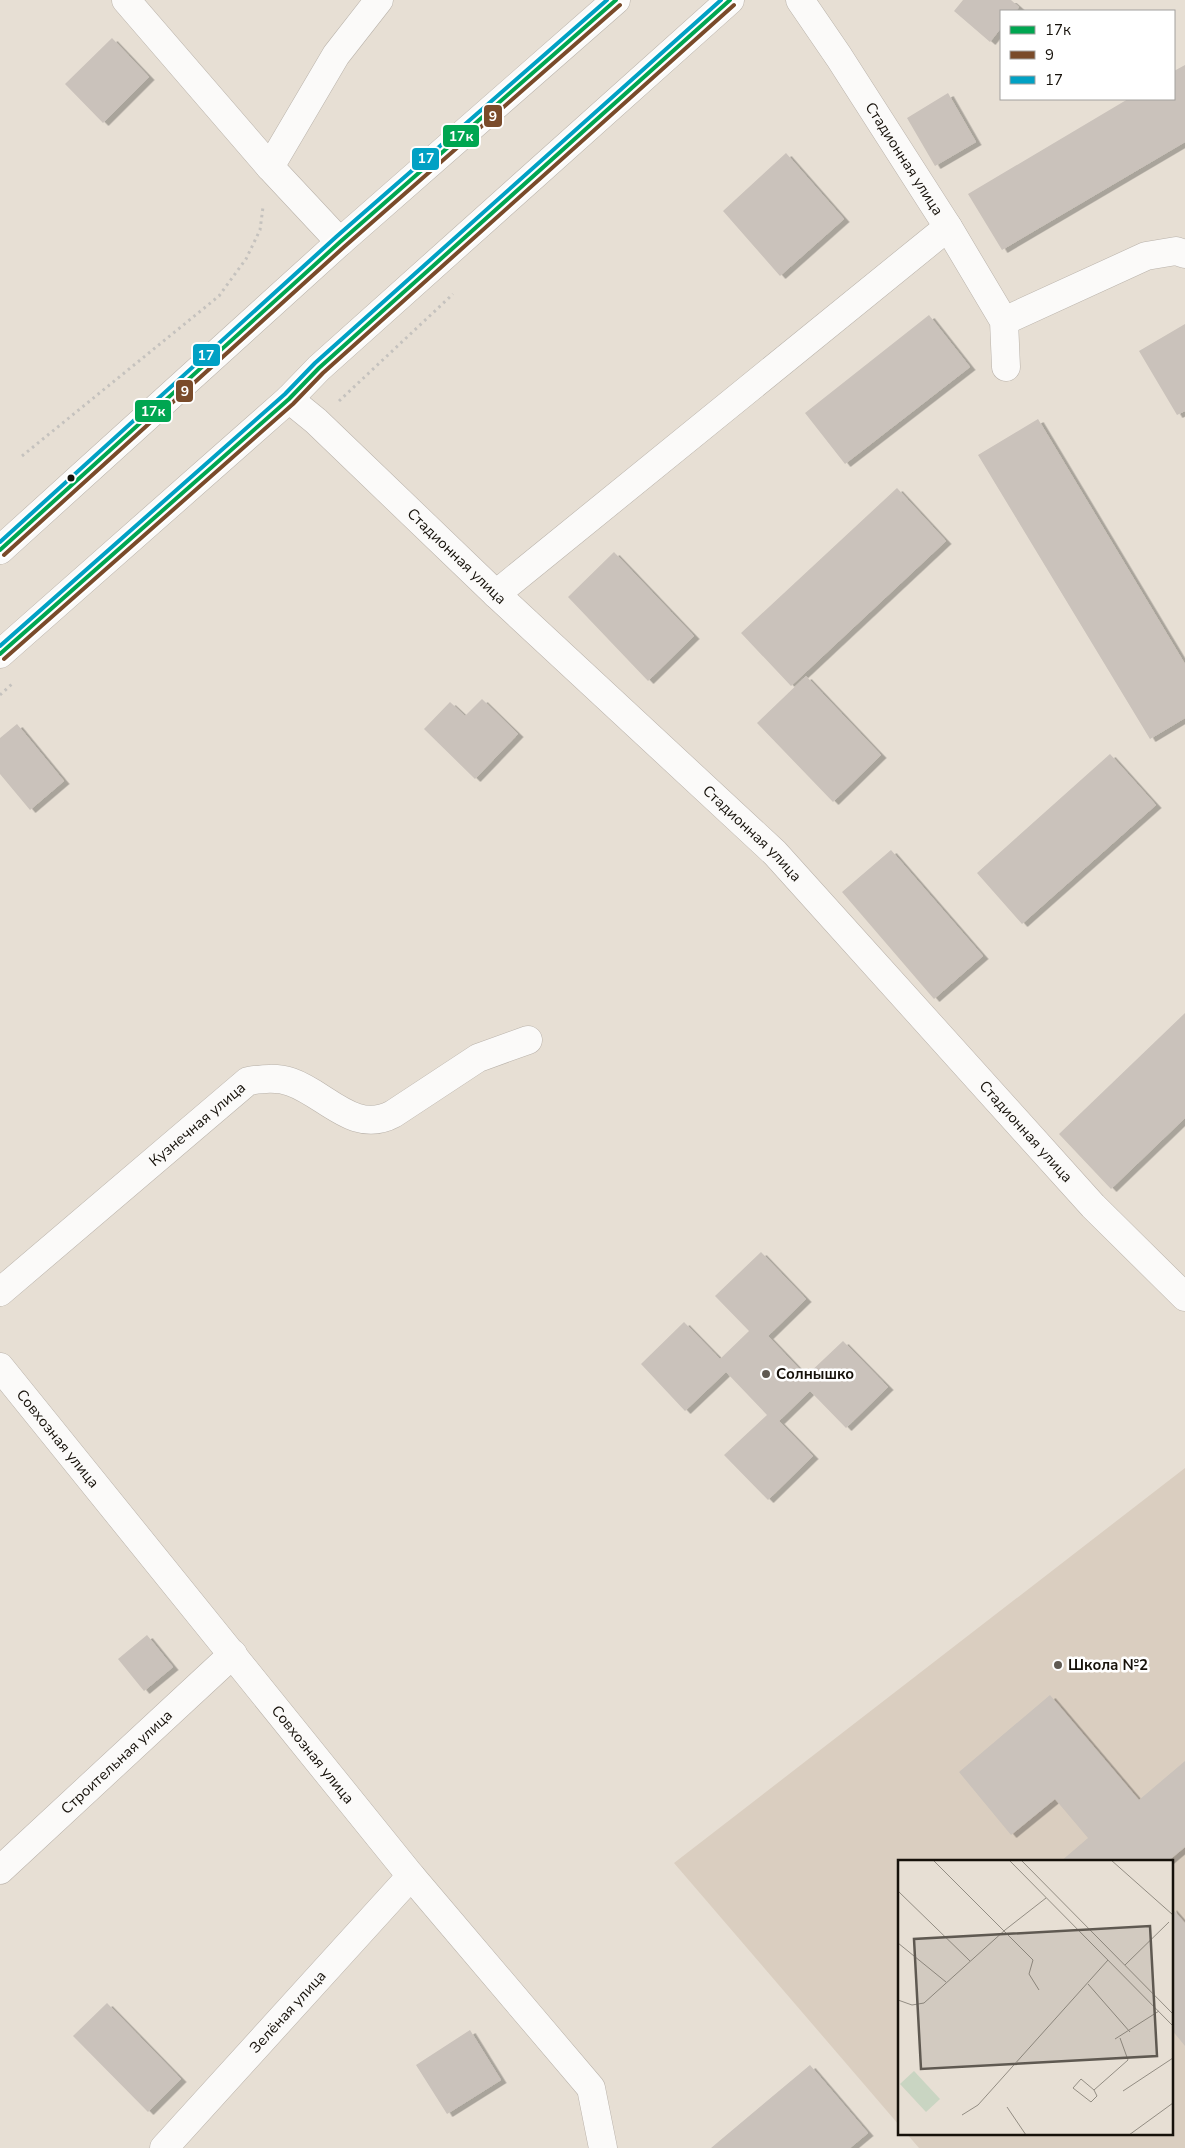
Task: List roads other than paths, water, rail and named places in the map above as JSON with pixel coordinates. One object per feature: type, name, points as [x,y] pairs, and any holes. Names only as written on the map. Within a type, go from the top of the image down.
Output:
[{"type":"street","points":[[126,0],[270,167],[340,242]]},
{"type":"street","points":[[270,167],[336,55],[379,0]]},
{"type":"street","points":[[0,550],[340,242],[616,0]]},
{"type":"street","points":[[0,654],[289,399],[319,368],[730,0]]},
{"type":"street","name":"Стадионная улица","points":[[800,0],[839,57],[948,227],[1004,321],[1006,367]]},
{"type":"street","points":[[496,594],[948,227]]},
{"type":"street","points":[[1004,321],[1146,256],[1176,251],[1185,254]]},
{"type":"street","name":"Стадионная улица","points":[[289,399],[316,421],[496,594],[775,853],[1093,1206],[1185,1297]]},
{"type":"street","name":"Кузнечная улица","points":[[0,1292],[248,1081],[269,1078],[289,1081],[308,1089],[352,1116],[361,1120],[372,1121],[383,1119],[393,1114],[478,1058],[528,1040]]},
{"type":"street","name":"Совхозная улица","points":[[0,1367],[411,1876],[591,2088],[603,2148]]},
{"type":"street","name":"Строительная улица","points":[[0,1870],[233,1654]]},
{"type":"street","name":"Зелёная улица","points":[[164,2148],[411,1876]]},
{"type":"place","name":"Солнышко","points":[[766,1374]]},
{"type":"place","name":"Школа №2","points":[[1058,1665]]}]
